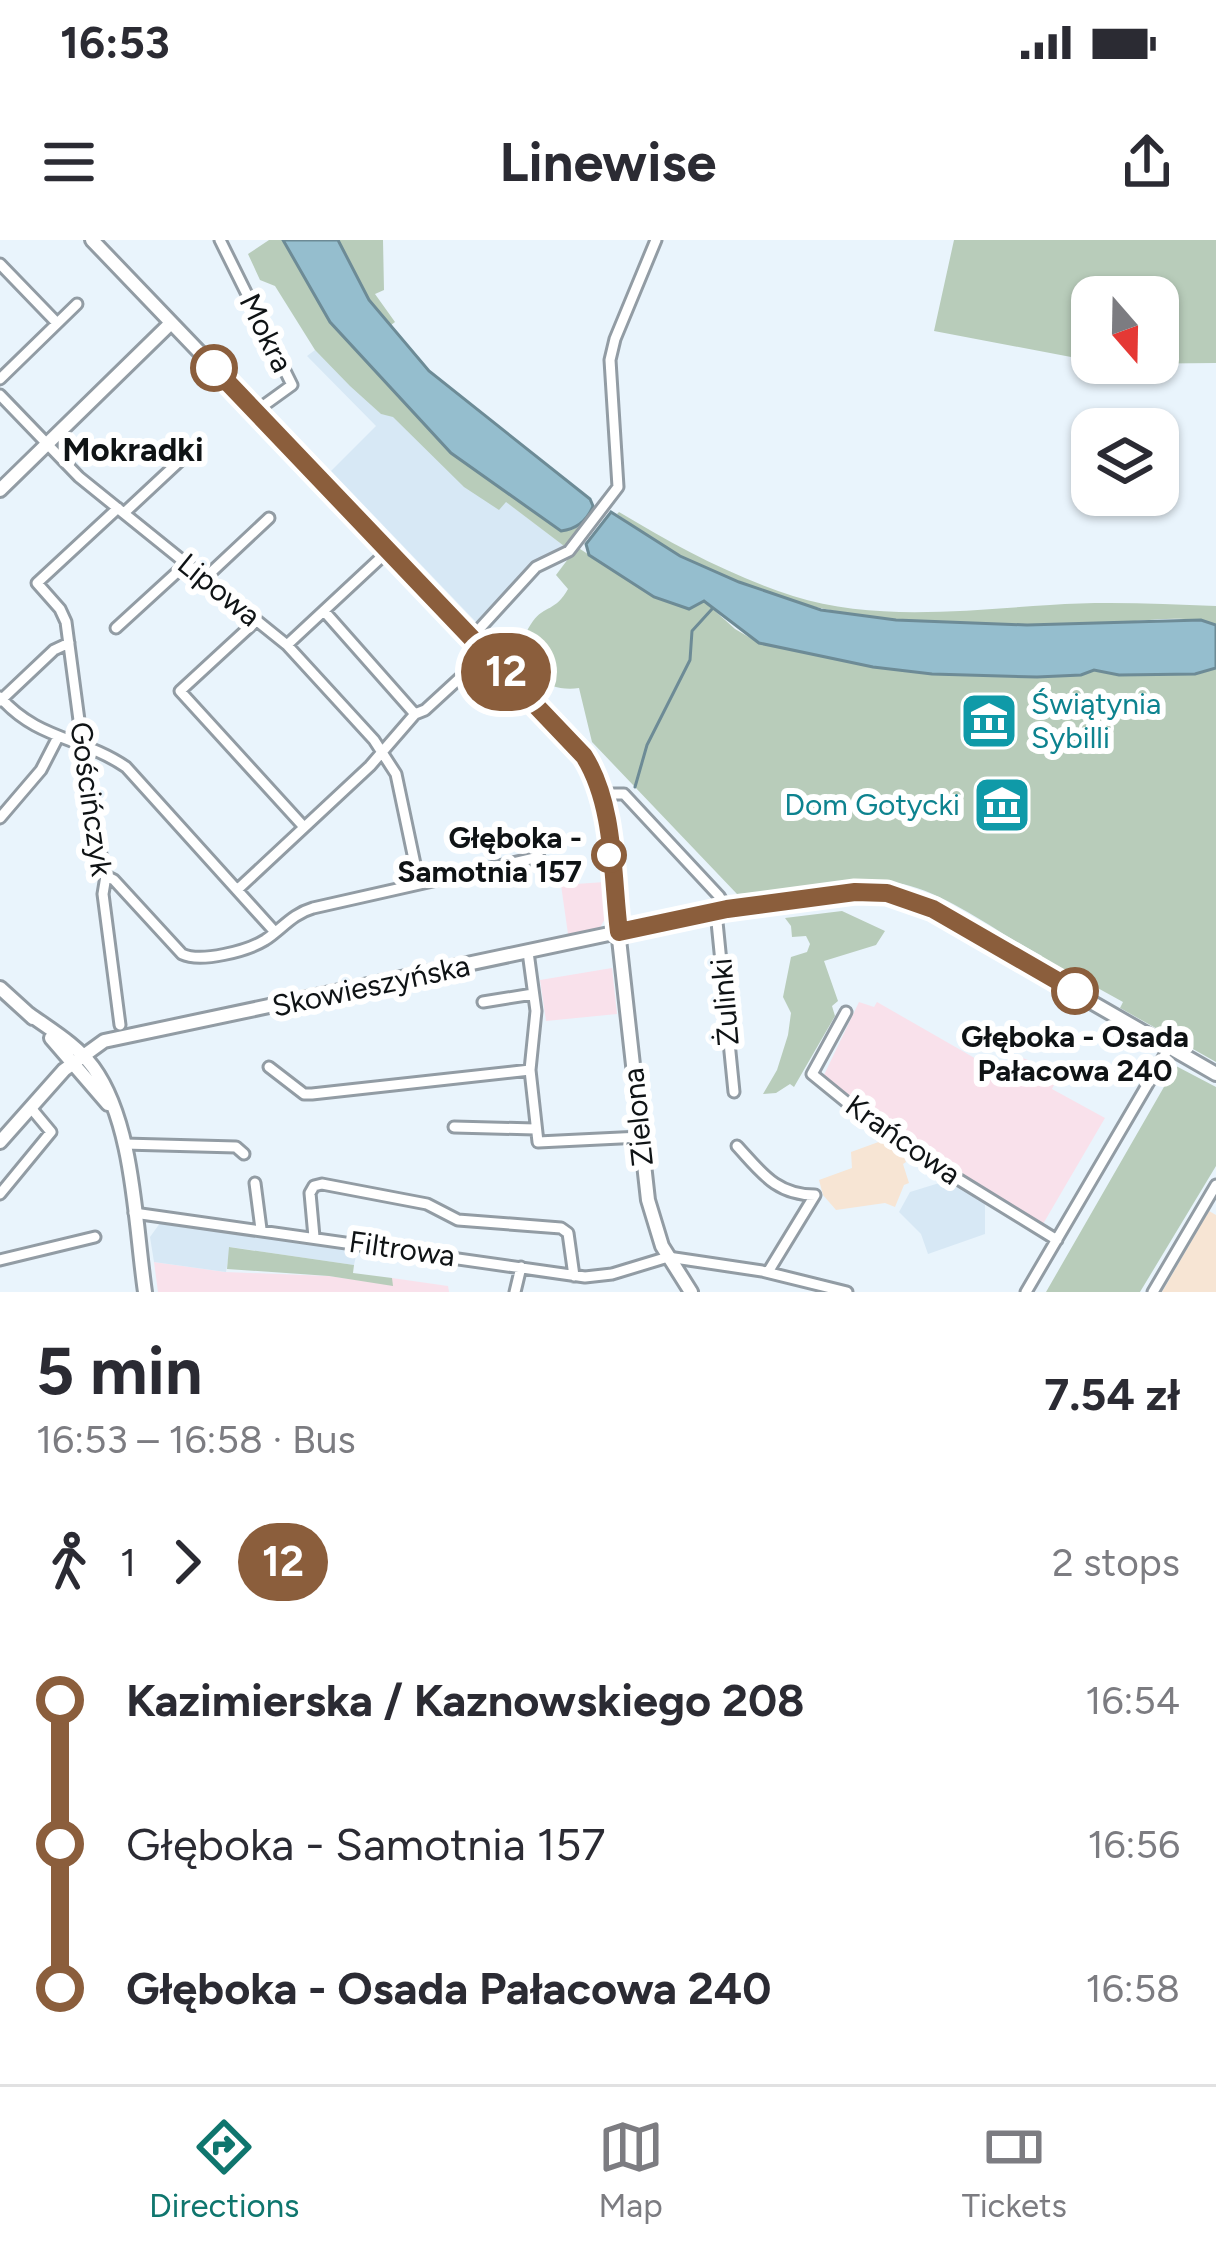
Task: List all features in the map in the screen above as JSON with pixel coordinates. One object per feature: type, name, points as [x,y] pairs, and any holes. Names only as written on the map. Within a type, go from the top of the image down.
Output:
[{"type":"main road","points":[[92,240],[577,746],[602,794]]},
{"type":"main road","points":[[0,490],[171,322]]},
{"type":"main road","name":"Zielona","points":[[602,794],[652,1216],[668,1257],[688,1287]]},
{"type":"main road","name":"Skowieszyńska","points":[[0,1142],[80,1060],[122,1032],[722,910],[855,892],[903,896],[933,909],[1216,1073]]},
{"type":"main road","points":[[0,988],[80,1060],[110,1096],[124,1144],[145,1292]]},
{"type":"street","name":"Mokra","points":[[220,240],[292,385],[256,411]]},
{"type":"street","points":[[472,637],[536,567],[568,551],[610,502],[620,475],[610,360],[656,240]]},
{"type":"street","points":[[0,263],[57,323]]},
{"type":"street","points":[[0,380],[77,304]]},
{"type":"street","name":"Lipowa","points":[[0,395],[121,510],[286,645],[389,550]]},
{"type":"street","points":[[121,510],[184,457]]},
{"type":"street","name":"Gościńczyk","points":[[121,510],[37,583],[63,614],[69,643],[98,855],[106,876],[103,894],[122,1032]]},
{"type":"street","points":[[205,578],[269,518]]},
{"type":"street","points":[[116,628],[186,564]]},
{"type":"street","points":[[324,611],[415,714]]},
{"type":"street","points":[[256,621],[180,692],[304,827]]},
{"type":"street","points":[[69,643],[53,650],[1,699],[22,721],[107,755],[135,774],[275,932]]},
{"type":"street","points":[[286,645],[382,751],[399,780],[419,884]]},
{"type":"street","points":[[236,890],[415,714],[462,676]]},
{"type":"street","points":[[0,818],[41,770],[58,737]]},
{"type":"street","points":[[602,794],[623,794],[719,896],[722,910]]},
{"type":"street","points":[[106,876],[188,958],[252,946],[304,911],[538,857]]},
{"type":"street","name":"Żulinki","points":[[722,910],[734,1092]]},
{"type":"street","points":[[528,952],[536,1024],[530,1070],[538,1142],[641,1137]]},
{"type":"street","points":[[483,1002],[533,994]]},
{"type":"street","name":"Krańcowa","points":[[846,1012],[812,1074],[888,1136],[1057,1240]]},
{"type":"street","points":[[1026,1292],[1170,1046]]},
{"type":"street","points":[[269,1066],[304,1094],[530,1070]]},
{"type":"street","points":[[0,1194],[51,1132],[34,1104]]},
{"type":"street","points":[[454,1127],[535,1129]]},
{"type":"street","points":[[124,1144],[236,1148],[244,1154]]},
{"type":"street","points":[[736,1145],[788,1194],[815,1195],[768,1272]]},
{"type":"street","points":[[256,1183],[261,1229]]},
{"type":"street","points":[[314,1237],[310,1193],[322,1184],[427,1204],[458,1220],[562,1228],[568,1233],[574,1276]]},
{"type":"street","points":[[1153,1292],[1216,1184]]},
{"type":"street","name":"Filtrowa","points":[[134,1213],[574,1276],[612,1274],[668,1257]]},
{"type":"street","points":[[0,1260],[94,1237]]},
{"type":"street","points":[[668,1257],[768,1272],[847,1292]]},
{"type":"street","points":[[688,1287],[690,1268],[704,1264]]},
{"type":"street","points":[[515,1292],[521,1267]]},
{"type":"shaded area","points":[[315,350],[381,414],[393,416],[499,509],[505,501],[564,546],[556,555],[539,558],[479,625],[331,471],[376,426],[307,356]]},
{"type":"shaded area","points":[[605,882],[608,914],[599,929],[568,934],[561,885]]},
{"type":"shaded area","points":[[612,968],[617,1014],[546,1021],[540,980]]},
{"type":"shaded area","points":[[859,1002],[874,1007],[877,1002],[1006,1076],[1018,1056],[1045,1067],[1040,1078],[1054,1085],[1052,1089],[1105,1118],[1043,1224],[885,1128],[823,1077]]},
{"type":"shaded area","points":[[884,1140],[902,1152],[906,1162],[909,1183],[895,1207],[885,1203],[836,1210],[823,1195],[819,1180],[852,1168],[851,1152]]},
{"type":"shaded area","points":[[949,1180],[985,1202],[985,1234],[928,1254],[921,1234],[899,1212],[910,1192]]},
{"type":"shaded area","points":[[1209,1211],[1216,1215],[1216,1292],[1162,1292]]},
{"type":"shaded area","points":[[163,1219],[358,1247],[354,1265],[230,1247],[226,1272],[154,1262],[150,1237]]},
{"type":"shaded area","points":[[154,1262],[392,1285],[392,1278],[448,1286],[449,1292],[158,1292]]},
{"type":"green space","points":[[269,240],[283,240],[361,349],[440,438],[534,510],[571,530],[584,523],[564,546],[506,502],[499,510],[464,487],[315,350],[275,286],[260,280],[248,254]]},
{"type":"green space","points":[[338,240],[383,240],[384,290],[375,294],[395,322],[391,325],[369,300]]},
{"type":"green space","points":[[954,240],[1216,240],[1216,363],[1179,363],[1179,276],[1071,276],[1071,357],[934,331]]},
{"type":"green space","points":[[619,512],[725,569],[824,604],[888,612],[1091,603],[1216,606],[1216,625],[1176,619],[980,625],[846,613],[803,604],[718,575],[662,546]]},
{"type":"green space","points":[[577,547],[654,597],[704,601],[759,643],[1216,668],[1216,1062],[1120,1008],[1123,1002],[1056,965],[1052,970],[1038,962],[1042,956],[921,889],[867,882],[737,894],[592,742],[579,688],[551,685],[530,671],[523,648],[525,635],[537,616],[568,589],[556,575]]},
{"type":"green space","points":[[842,911],[885,931],[876,945],[824,961],[838,1001],[832,1006],[835,1016],[794,1087],[790,1084],[763,1094],[788,1035],[791,1013],[783,997],[791,957],[807,952],[810,944],[806,936],[792,937],[785,918]]},
{"type":"green space","points":[[1176,1066],[1216,1087],[1216,1166],[1140,1292],[1046,1292]]},
{"type":"green space","points":[[229,1247],[354,1265],[353,1273],[392,1278],[393,1286],[227,1269]]},
{"type":"water","points":[[283,240],[338,240],[369,300],[429,371],[590,499],[593,506],[584,520],[561,531],[451,453],[330,322]]},
{"type":"water","points":[[611,512],[680,556],[821,610],[896,620],[1027,625],[1201,620],[1216,625],[1216,668],[1195,674],[1119,675],[1094,670],[1037,677],[932,674],[759,643],[704,601],[689,609],[654,597],[589,555],[586,544]]},
{"type":"waterway","points":[[635,787],[647,745],[690,660],[692,631],[712,609]]},
{"type":"bus line","name":"12","points":[[214,368],[584,756],[604,804],[619,932],[727,909],[855,892],[887,893],[933,909],[1075,991]]},
{"type":"place","name":"Świątynia Sybilli","points":[[989,721]]},
{"type":"place","name":"Dom Gotycki","points":[[1002,805]]},
{"type":"place","name":"Głęboka - Samotnia 157","points":[[609,855]]},
{"type":"place","name":"Głęboka - Osada Pałacowa 240","points":[[1075,991]]},
{"type":"district","name":"Mokradki","points":[[133,449]]}]
